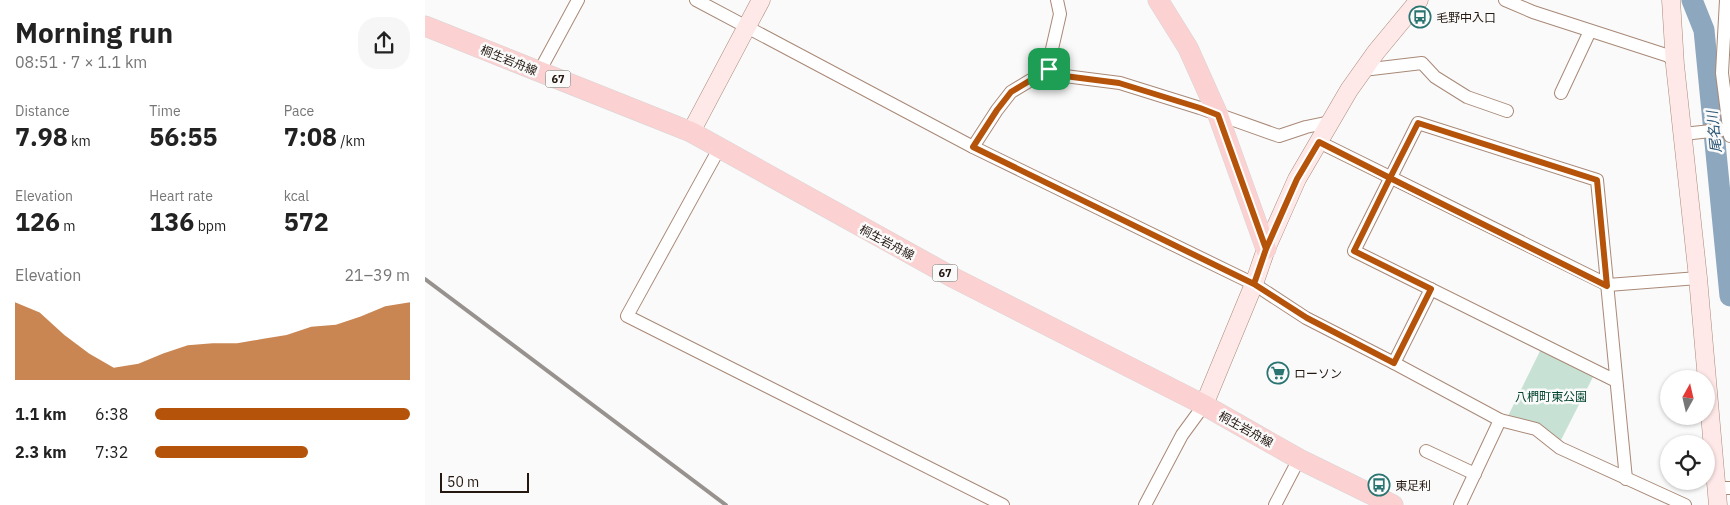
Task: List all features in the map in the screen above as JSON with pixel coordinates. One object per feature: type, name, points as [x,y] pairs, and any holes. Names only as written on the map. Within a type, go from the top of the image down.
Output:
[{"type":"main road","points":[[1158,0],[1188,48],[1218,115],[1266,249]]},
{"type":"main road","name":"桐生岩舟線","points":[[425,26],[691,132],[853,224],[954,278],[1204,405],[1299,459],[1392,505]]},
{"type":"street","points":[[539,72],[578,0]]},
{"type":"street","points":[[696,0],[973,147],[1254,284],[1307,318],[1500,420],[1536,429],[1560,448],[1685,505]]},
{"type":"street","points":[[691,132],[761,0]]},
{"type":"street","points":[[1049,69],[1060,14],[1057,0]]},
{"type":"street","points":[[1145,505],[1182,435],[1204,405],[1254,284],[1266,249],[1297,179],[1349,90],[1376,52],[1419,0]]},
{"type":"street","points":[[1505,0],[1533,12],[1669,56],[1675,65]]},
{"type":"street","points":[[1690,133],[1728,131],[1722,73],[1726,0]]},
{"type":"street","points":[[1672,3],[1675,65],[1690,133],[1698,278],[1721,494]]},
{"type":"street","points":[[1561,93],[1590,31]]},
{"type":"street","points":[[1363,70],[1422,63],[1435,78],[1467,97],[1507,111]]},
{"type":"street","points":[[973,147],[1011,92],[1049,69]]},
{"type":"street","points":[[1049,69],[1057,75],[1119,83],[1200,108],[1279,136],[1306,127],[1330,122]]},
{"type":"street","points":[[1616,381],[1354,251],[1418,123],[1597,180],[1616,381],[1625,479]]},
{"type":"street","points":[[1319,142],[1607,286],[1698,278]]},
{"type":"street","points":[[720,147],[627,316],[1000,504]]},
{"type":"street","points":[[1394,363],[1431,289]]},
{"type":"street","points":[[1460,505],[1500,420]]},
{"type":"street","points":[[1426,451],[1475,474]]},
{"type":"street","points":[[1275,505],[1299,459]]},
{"type":"green space","name":"八椚町東公園","points":[[1541,349],[1594,375],[1560,442],[1508,416]]},
{"type":"waterway","name":"尾名川","points":[[1692,0],[1704,30],[1730,296]]},
{"type":"railway","points":[[425,279],[726,505]]},
{"type":"place","name":"毛野中入口","points":[[1420,17]]},
{"type":"place","name":"ローソン","points":[[1278,373]]},
{"type":"place","name":"東足利","points":[[1379,485]]},
{"type":"route","points":[[1049,69],[1011,92],[973,147],[1254,284],[1285,204],[1319,142],[1390,178],[1418,123],[1597,180],[1607,286],[1390,178],[1354,251],[1431,289],[1394,363],[1307,318],[1254,284],[1266,249],[1218,115],[1119,83],[1057,75],[1049,69]]}]
